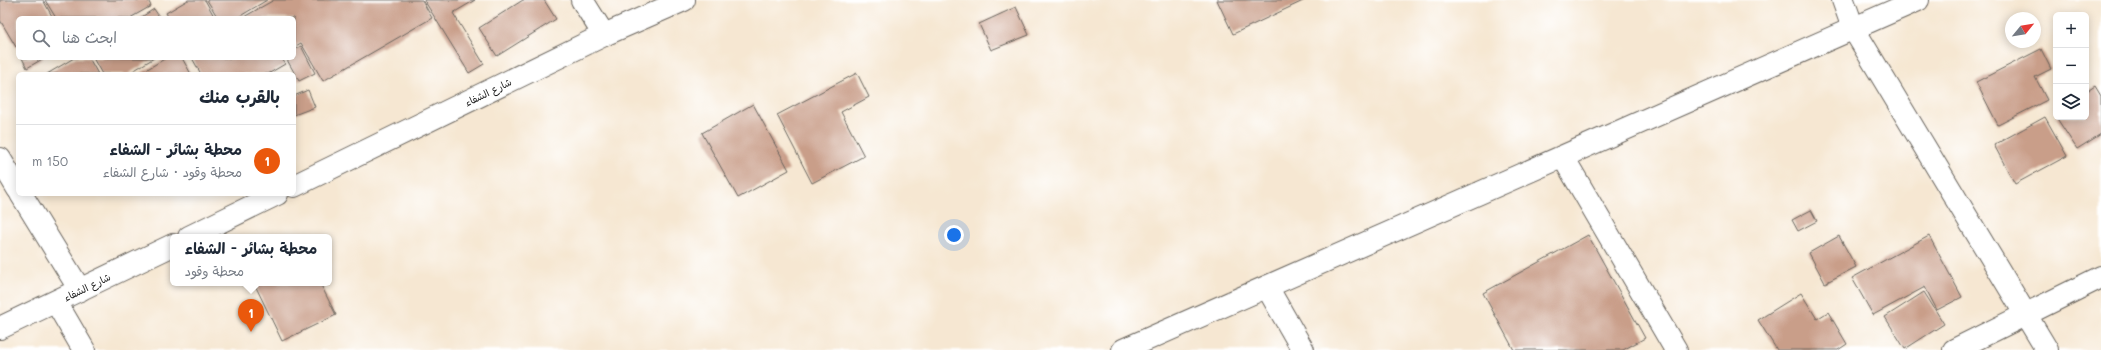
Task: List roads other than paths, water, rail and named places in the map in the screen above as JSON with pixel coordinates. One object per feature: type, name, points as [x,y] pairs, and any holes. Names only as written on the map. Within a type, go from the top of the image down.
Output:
[{"type":"street","points":[[582,0],[604,35]]},
{"type":"street","name":"شارع الشفاء","points":[[296,185],[604,35],[684,0]]},
{"type":"street","points":[[1843,0],[1853,28],[2047,350]]},
{"type":"street","points":[[1123,350],[1918,0]]},
{"type":"street","points":[[1563,157],[1676,350]]},
{"type":"street","points":[[0,159],[16,186]]},
{"type":"street","points":[[22,196],[80,290]]},
{"type":"street","points":[[195,234],[273,196]]},
{"type":"street","name":"شارع الشفاء","points":[[0,328],[170,246]]},
{"type":"street","points":[[1954,350],[2101,277]]},
{"type":"street","points":[[1267,287],[1303,350]]},
{"type":"street","points":[[56,302],[84,350]]},
{"type":"place","name":"محطة بشائر - الشفاء","points":[[251,332]]}]
